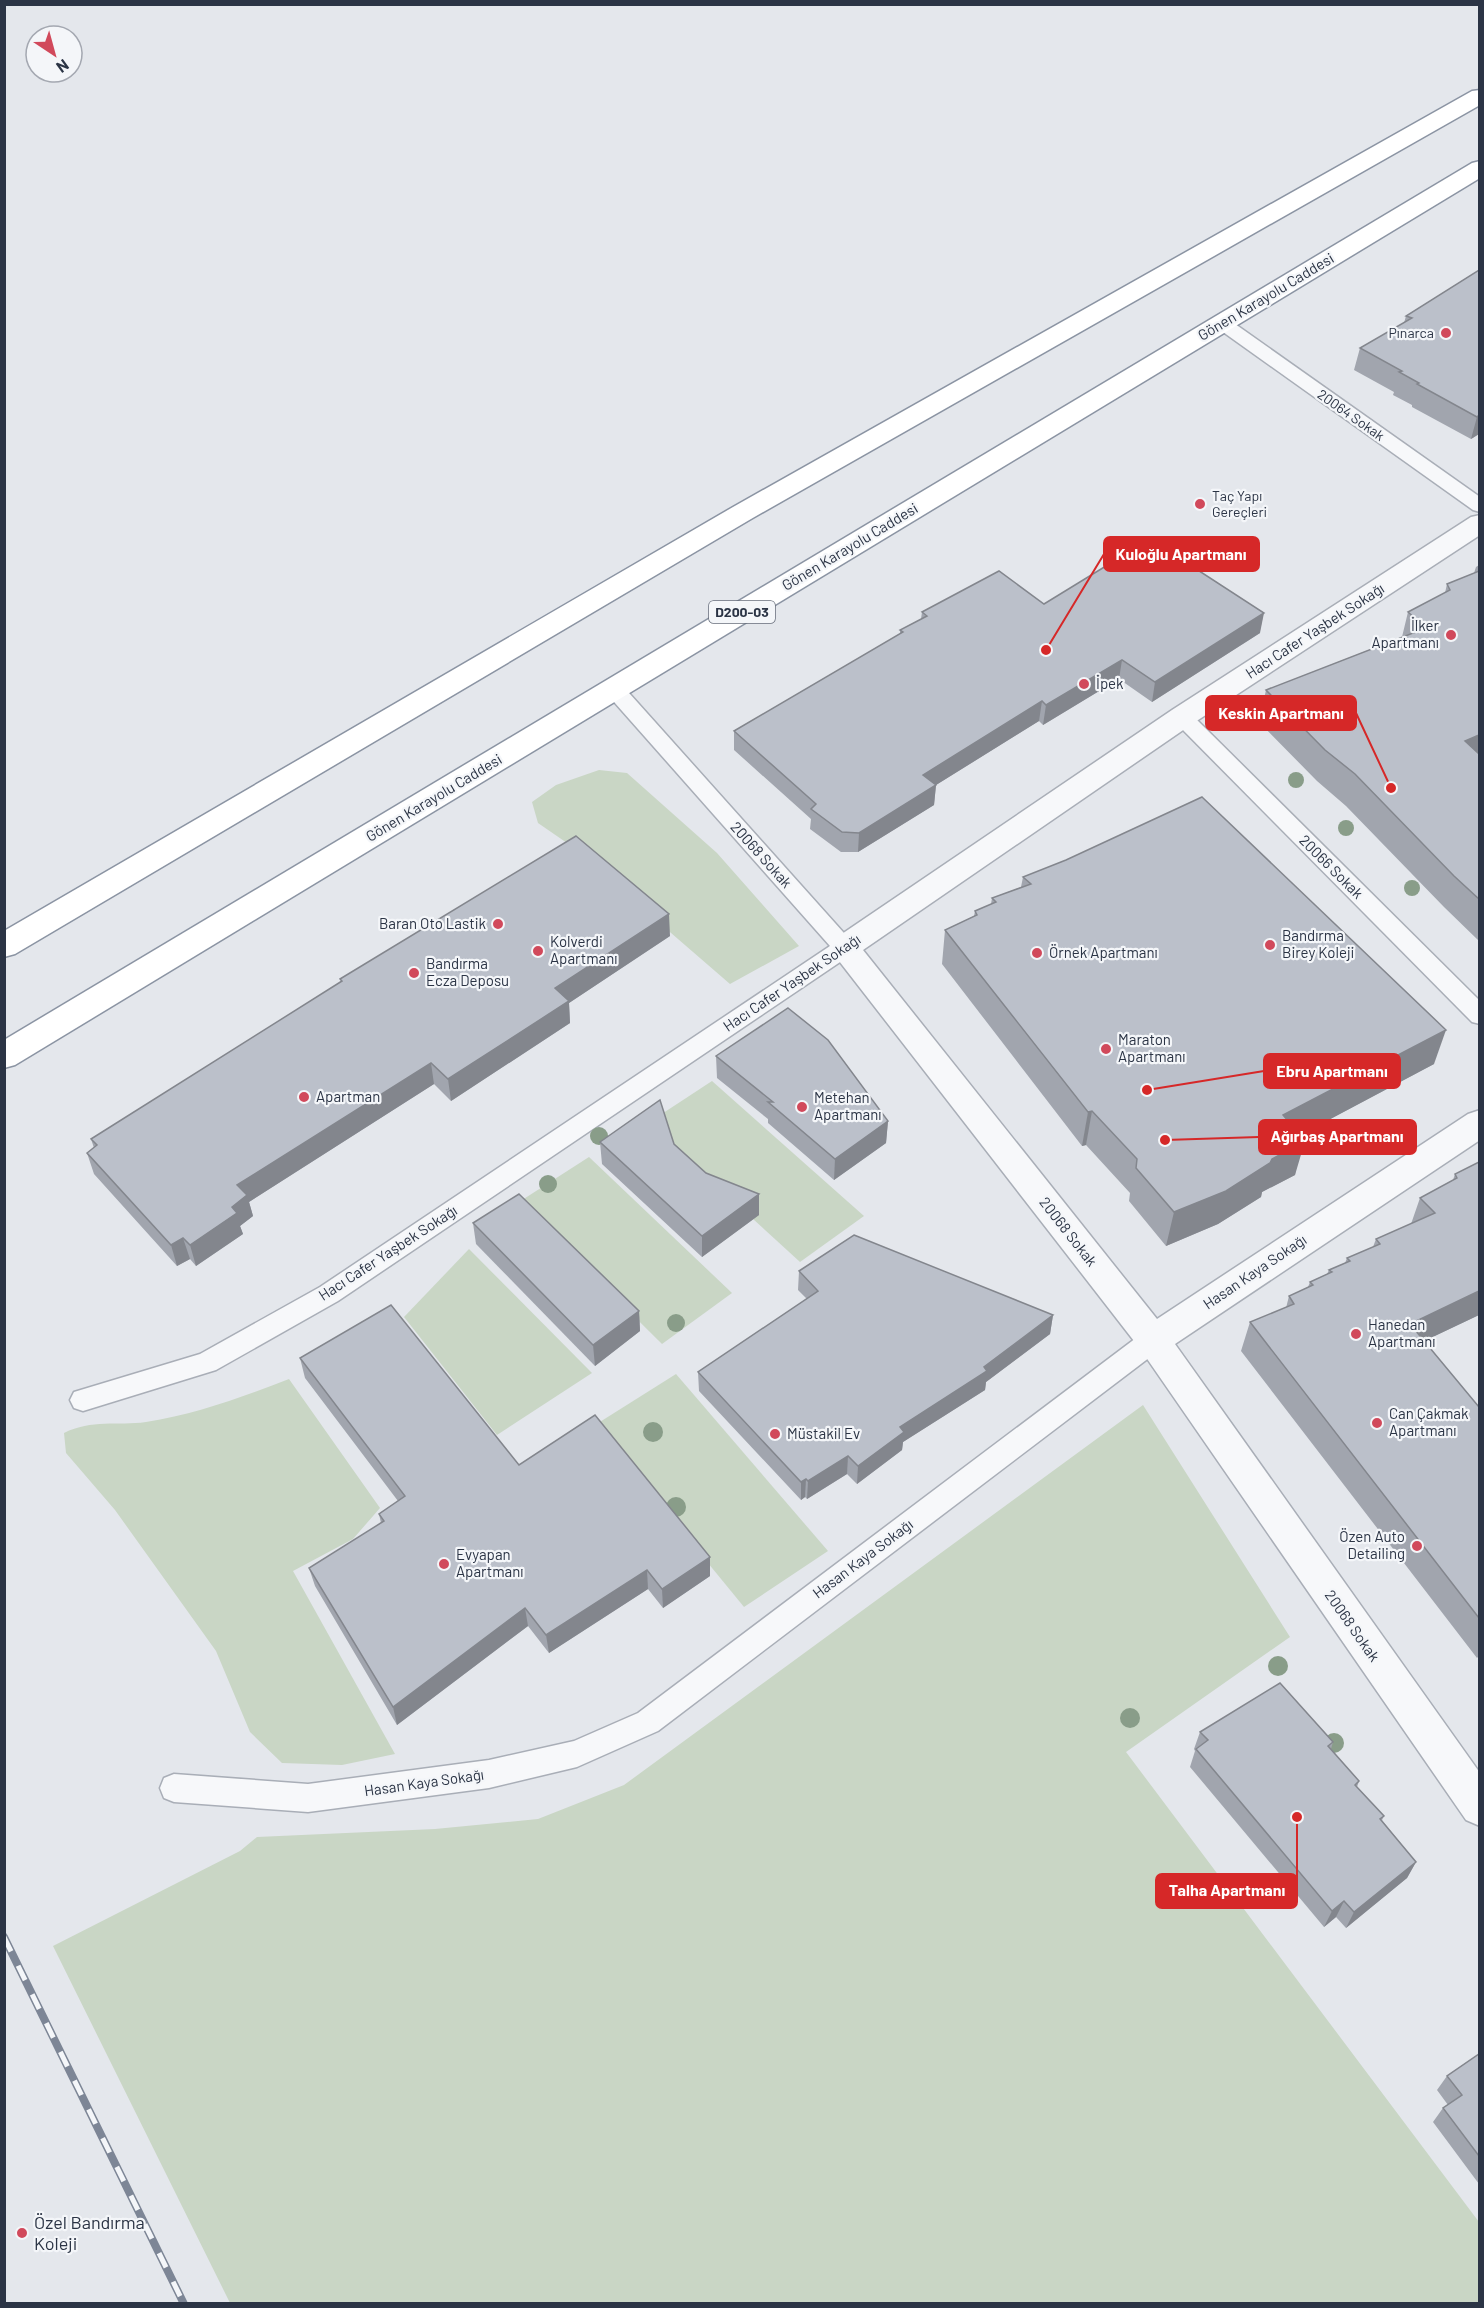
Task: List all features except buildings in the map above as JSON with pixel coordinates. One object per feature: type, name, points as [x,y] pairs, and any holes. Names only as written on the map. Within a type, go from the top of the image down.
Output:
[{"type":"highway","points":[[4,946],[742,513],[1479,96]]},
{"type":"highway","name":"Gönen Karayolu Caddesi","points":[[4,1056],[1479,168]]},
{"type":"street","name":"Hacı Cafer Yaşbek Sokağı","points":[[844,948],[1182,717],[1479,523]]},
{"type":"street","name":"20068 Sokak","points":[[844,948],[1153,1340],[1479,1808]]},
{"type":"street","name":"Hasan Kaya Sokağı","points":[[1153,1340],[1479,1123]]},
{"type":"lane","name":"20064 Sokak","points":[[1222,323],[1479,506]]},
{"type":"lane","name":"20068 Sokak","points":[[615,689],[844,948]]},
{"type":"lane","name":"20066 Sokak","points":[[1182,717],[1479,1016]]},
{"type":"lane","name":"Hacı Cafer Yaşbek Sokağı","points":[[83,1400],[207,1362],[329,1294],[844,948]]},
{"type":"lane","name":"Hasan Kaya Sokağı","points":[[174,1788],[308,1798],[477,1776],[577,1754],[648,1722],[1153,1340]]},
{"type":"green space","points":[[599,770],[627,773],[717,853],[799,946],[730,984],[567,843],[538,823],[532,802],[556,785]]},
{"type":"green space","points":[[712,1081],[864,1216],[800,1262],[648,1123]]},
{"type":"green space","points":[[589,1157],[732,1293],[662,1344],[519,1202]]},
{"type":"green space","points":[[469,1249],[592,1373],[497,1435],[404,1317]]},
{"type":"green space","points":[[676,1374],[828,1551],[744,1607],[595,1425]]},
{"type":"green space","points":[[289,1379],[380,1508],[353,1539],[293,1571],[395,1754],[342,1765],[282,1763],[250,1732],[216,1651],[115,1510],[66,1453],[64,1433],[74,1429],[95,1424],[146,1422],[201,1410]]},
{"type":"green space","points":[[1143,1405],[1290,1637],[1126,1752],[1479,2222],[1479,2303],[230,2303],[53,1946],[240,1851],[257,1837],[435,1829],[538,1819],[624,1785]]},
{"type":"railway","points":[[4,1937],[184,2304]]},
{"type":"place","name":"Pınarca","points":[[1446,333]]},
{"type":"place","name":"Taç Yapı Gereçleri","points":[[1200,504]]},
{"type":"place","name":"İlker Apartmanı","points":[[1451,635]]},
{"type":"place","name":"Kuloğlu Apartmanı","points":[[1046,650]]},
{"type":"place","name":"İpek","points":[[1084,684]]},
{"type":"place","name":"Keskin Apartmanı","points":[[1391,788]]},
{"type":"place","name":"Baran Oto Lastik","points":[[498,924]]},
{"type":"place","name":"Bandırma Birey Koleji","points":[[1270,945]]},
{"type":"place","name":"Kolverdi Apartmanı","points":[[538,951]]},
{"type":"place","name":"Örnek Apartmanı","points":[[1037,953]]},
{"type":"place","name":"Bandırma Ecza Deposu","points":[[414,973]]},
{"type":"place","name":"Maraton Apartmanı","points":[[1106,1049]]},
{"type":"place","name":"Ebru Apartmanı","points":[[1147,1090]]},
{"type":"place","name":"Apartman","points":[[304,1097]]},
{"type":"place","name":"Metehan Apartmanı","points":[[802,1107]]},
{"type":"place","name":"Ağırbaş Apartmanı","points":[[1165,1140]]},
{"type":"place","name":"Hanedan Apartmanı","points":[[1356,1334]]},
{"type":"place","name":"Can Çakmak Apartmanı","points":[[1377,1423]]},
{"type":"place","name":"Müstakil Ev","points":[[775,1434]]},
{"type":"place","name":"Özen Auto Detailing","points":[[1417,1546]]},
{"type":"place","name":"Evyapan Apartmanı","points":[[444,1564]]},
{"type":"place","name":"Talha Apartmanı","points":[[1297,1817]]},
{"type":"place","name":"Özel Bandırma Koleji","points":[[22,2233]]}]
